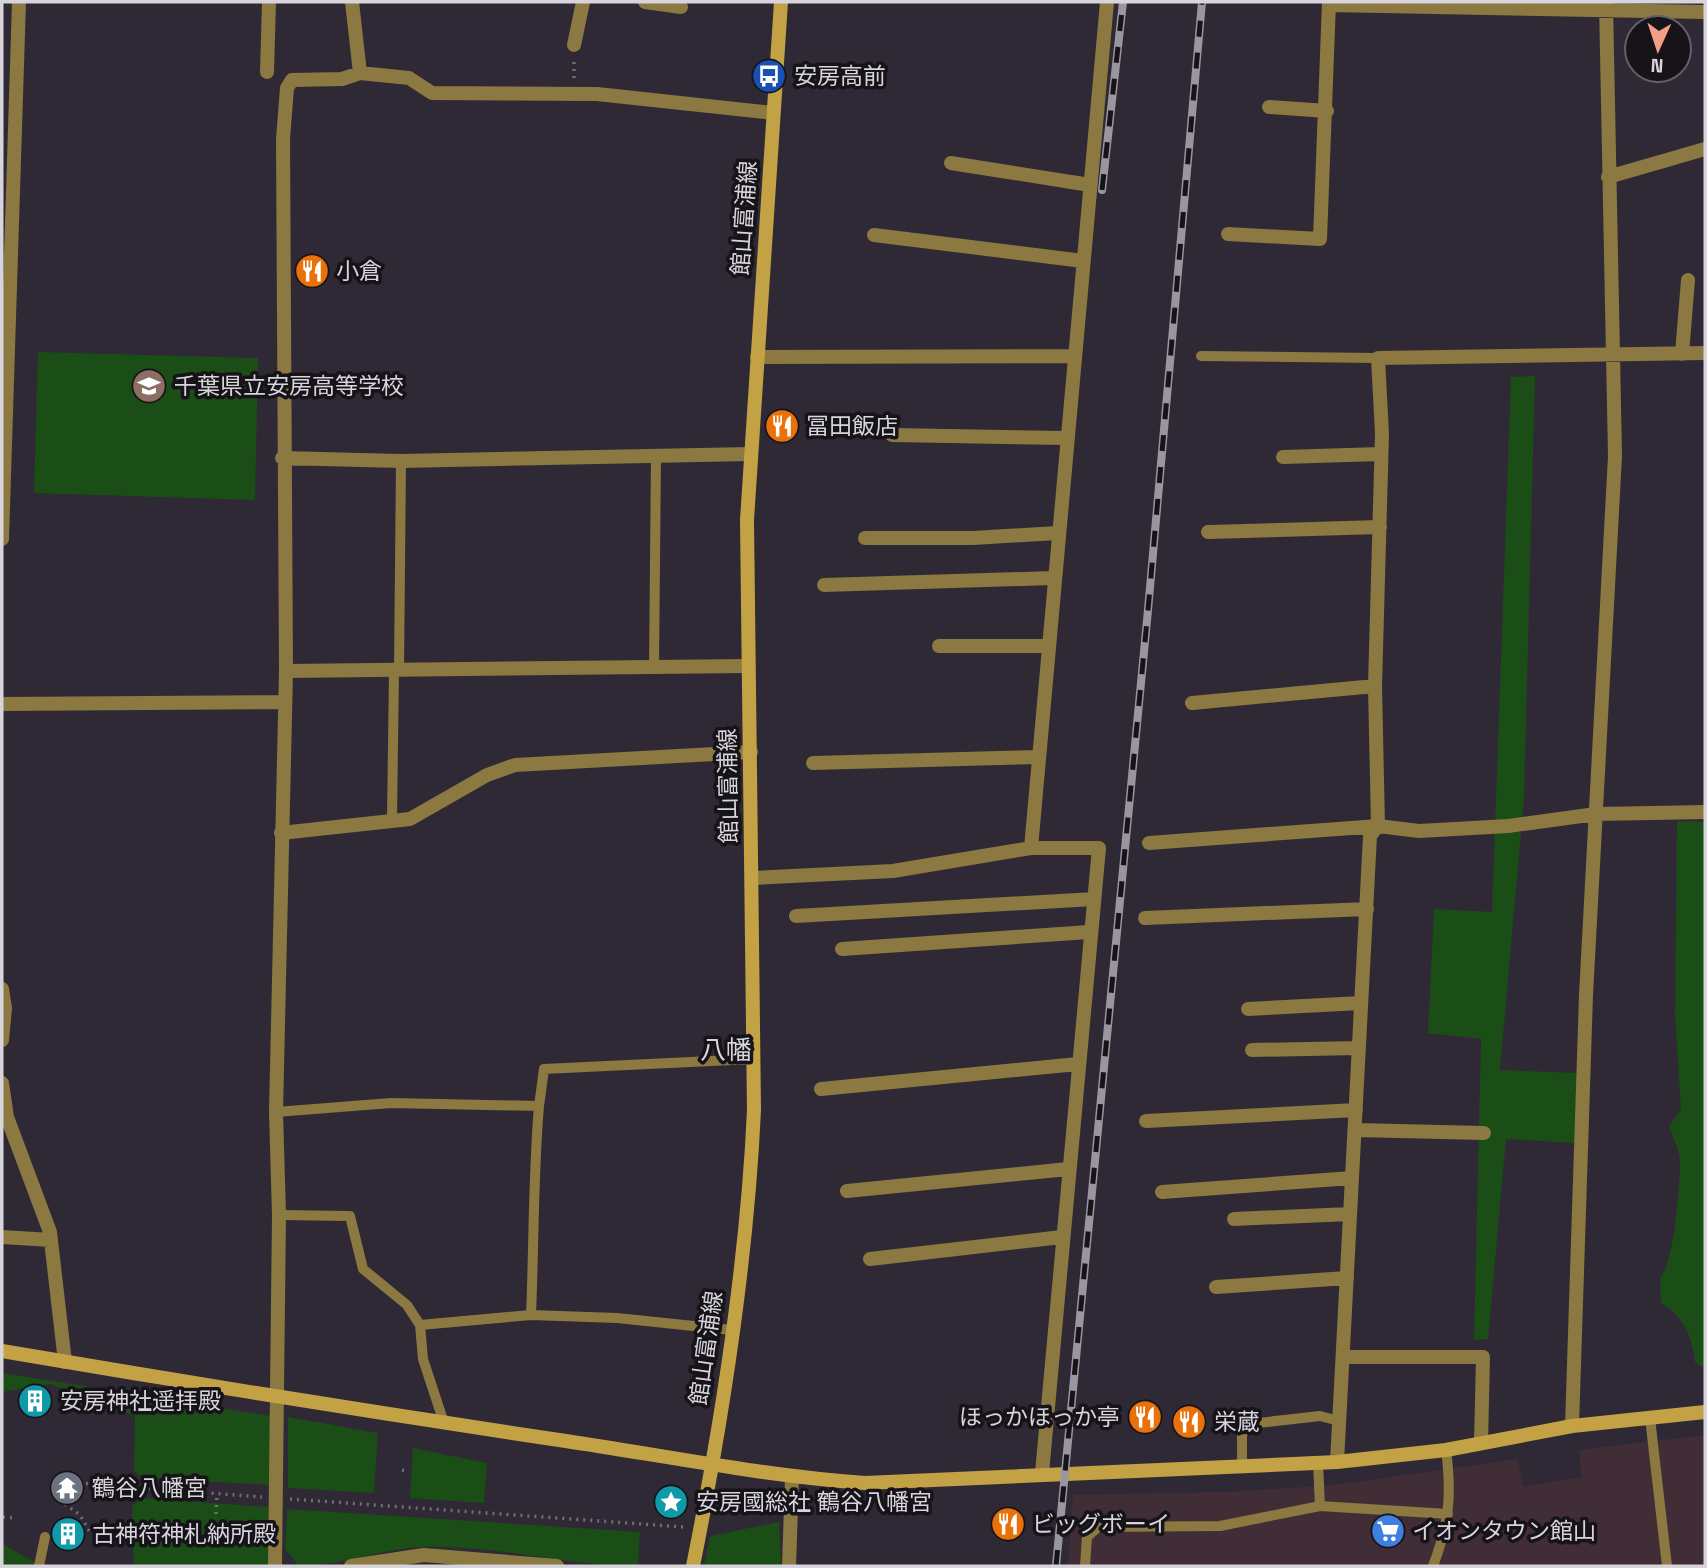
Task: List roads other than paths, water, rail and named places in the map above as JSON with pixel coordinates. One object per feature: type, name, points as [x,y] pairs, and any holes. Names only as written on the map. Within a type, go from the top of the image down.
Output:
[{"type":"street","points":[[2,539],[4,390],[19,2]]},
{"type":"street","points":[[267,72],[269,2]]},
{"type":"street","points":[[352,2],[360,73]]},
{"type":"street","points":[[574,45],[583,2]]},
{"type":"street","points":[[645,2],[681,7]]},
{"type":"street","name":"館山富浦線","points":[[693,1566],[714,1463],[751,1162],[752,878],[748,666],[750,454],[781,2]]},
{"type":"street","points":[[1031,848],[1046,646],[1107,2]]},
{"type":"street","points":[[1228,234],[1320,239],[1327,111],[1329,3],[1606,5],[1705,12]]},
{"type":"street","points":[[1572,1426],[1586,995],[1615,456],[1606,5]]},
{"type":"street","points":[[275,1566],[278,1498],[279,1215],[276,1112],[286,671],[282,458],[283,153],[287,88],[292,80],[342,79],[360,73],[410,78],[432,93],[573,95],[774,113]]},
{"type":"street","points":[[1269,107],[1327,111]]},
{"type":"street","points":[[1608,177],[1705,149]]},
{"type":"street","points":[[951,163],[1090,185]]},
{"type":"street","points":[[874,235],[1083,261]]},
{"type":"street","points":[[1682,354],[1688,280]]},
{"type":"street","points":[[1337,1462],[1370,836],[1378,826],[1376,686],[1381,454],[1378,358],[1705,353]]},
{"type":"street","points":[[757,357],[1074,356]]},
{"type":"street","points":[[892,435],[1066,438]]},
{"type":"street","points":[[282,458],[401,461],[750,454]]},
{"type":"street","points":[[1283,457],[1381,454]]},
{"type":"street","points":[[1208,533],[1380,527]]},
{"type":"street","points":[[865,538],[973,538],[1057,533]]},
{"type":"street","points":[[824,585],[1053,578]]},
{"type":"street","points":[[939,646],[1046,646]]},
{"type":"street","points":[[286,671],[748,666]]},
{"type":"street","points":[[1192,703],[1376,686]]},
{"type":"street","points":[[2,712],[2,703],[285,702]]},
{"type":"street","points":[[281,833],[410,819],[487,775],[515,765],[751,752]]},
{"type":"street","points":[[813,763],[1038,757]]},
{"type":"street","points":[[1149,843],[1378,826],[1419,831],[1495,827],[1596,814],[1705,812]]},
{"type":"street","points":[[752,878],[893,871],[1031,848],[1099,848],[1042,1473]]},
{"type":"street","points":[[796,916],[1094,899]]},
{"type":"street","points":[[1144,918],[1367,909]]},
{"type":"street","points":[[842,950],[1090,932]]},
{"type":"street","points":[[2,989],[5,1008],[2,1040]]},
{"type":"street","points":[[1248,1009],[1361,1003]]},
{"type":"street","points":[[1252,1050],[1358,1048]]},
{"type":"street","points":[[821,1089],[1078,1063]]},
{"type":"street","points":[[2,1083],[7,1117],[51,1240],[65,1362]]},
{"type":"street","points":[[1146,1121],[1356,1110]]},
{"type":"street","points":[[1355,1130],[1484,1133]]},
{"type":"street","points":[[847,1191],[1068,1169]]},
{"type":"street","points":[[1162,1192],[1352,1178]]},
{"type":"street","points":[[1234,1219],[1350,1214]]},
{"type":"street","points":[[2,1237],[51,1240]]},
{"type":"street","points":[[870,1259],[1062,1237]]},
{"type":"street","points":[[1216,1287],[1347,1278]]},
{"type":"street","points":[[2,1351],[278,1399],[714,1463],[792,1478],[908,1482],[1042,1473],[1337,1462],[1447,1450],[1572,1426],[1705,1412]]},
{"type":"street","points":[[1343,1357],[1483,1357],[1481,1443]]},
{"type":"street","points":[[789,1566],[792,1478]]},
{"type":"street","points":[[351,1566],[424,1555],[557,1566]]},
{"type":"lane","points":[[1201,356],[1378,358]]},
{"type":"lane","points":[[654,668],[656,455]]},
{"type":"lane","points":[[392,819],[401,461]]},
{"type":"lane","points":[[530,1315],[534,1248],[532,1191],[544,1069],[753,1059]]},
{"type":"lane","points":[[276,1112],[391,1103],[539,1106]]},
{"type":"lane","points":[[279,1215],[350,1216],[363,1269],[407,1305],[420,1325],[423,1359],[444,1423]]},
{"type":"lane","points":[[420,1325],[530,1315],[617,1318],[732,1330]]},
{"type":"lane","points":[[1242,1466],[1242,1435],[1249,1424],[1320,1416],[1339,1421]]},
{"type":"lane","points":[[1650,1418],[1667,1566]]},
{"type":"lane","points":[[1433,1566],[1452,1493],[1447,1450]]},
{"type":"lane","points":[[1318,1463],[1320,1506]]},
{"type":"lane","points":[[1085,1566],[1087,1537],[1098,1527],[1220,1525],[1320,1506],[1448,1514]]},
{"type":"lane","points":[[38,1566],[45,1536]]},
{"type":"railway","points":[[1102,190],[1123,2]]},
{"type":"railway","points":[[1056,1566],[1148,610],[1202,2]]},
{"type":"place","name":"安房高前","points":[[769,76]]},
{"type":"place","name":"小倉","points":[[312,271]]},
{"type":"place","name":"千葉県立安房高等学校","points":[[149,386]]},
{"type":"place","name":"冨田飯店","points":[[782,426]]},
{"type":"place","name":"安房神社遥拝殿","points":[[35,1401]]},
{"type":"place","name":"ほっかほっか亭","points":[[1145,1417]]},
{"type":"place","name":"栄蔵","points":[[1189,1422]]},
{"type":"place","name":"鶴谷八幡宮","points":[[67,1488]]},
{"type":"place","name":"安房國総社 鶴谷八幡宮","points":[[671,1502]]},
{"type":"place","name":"ビッグボーイ","points":[[1008,1524]]},
{"type":"place","name":"イオンタウン館山","points":[[1388,1531]]},
{"type":"place","name":"古神符神札納所殿","points":[[68,1534]]},
{"type":"district","name":"八幡","points":[[726,1050]]}]
